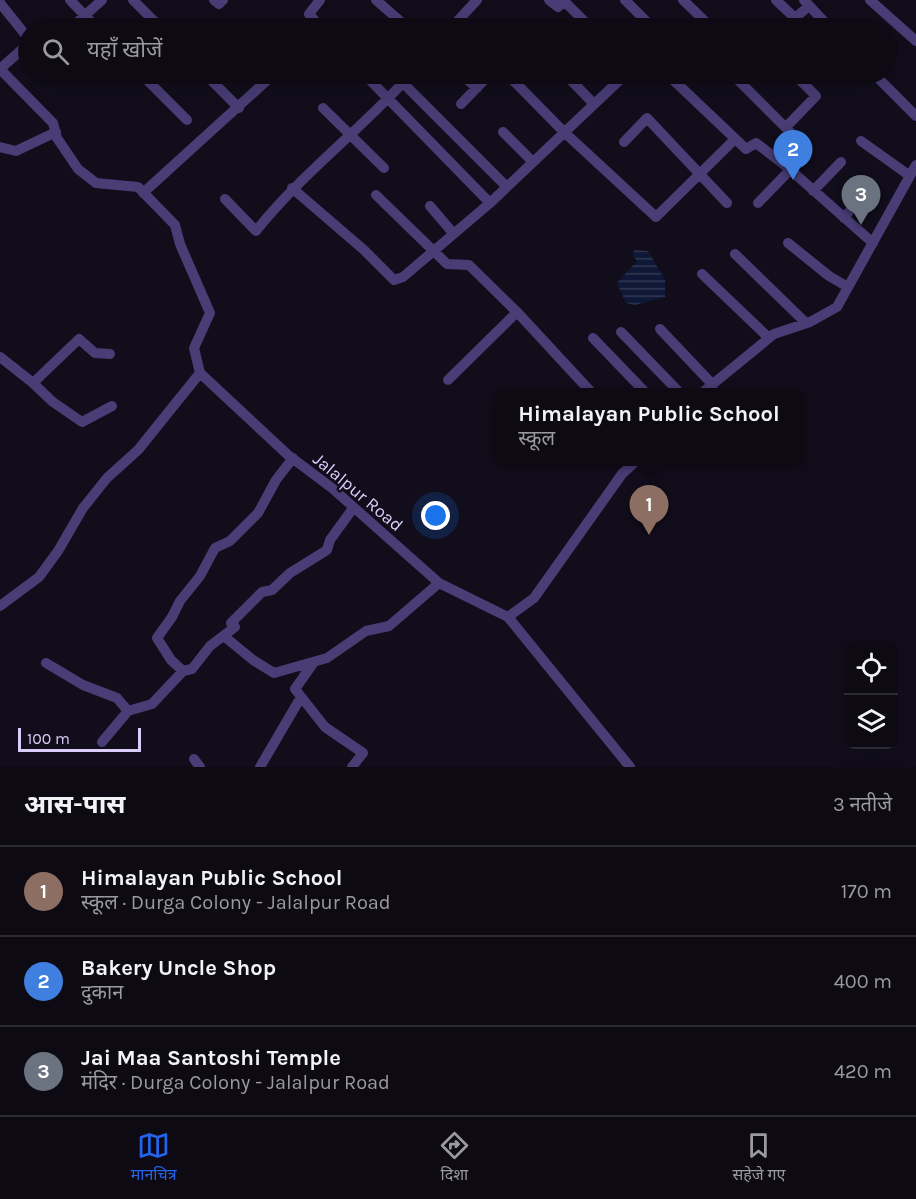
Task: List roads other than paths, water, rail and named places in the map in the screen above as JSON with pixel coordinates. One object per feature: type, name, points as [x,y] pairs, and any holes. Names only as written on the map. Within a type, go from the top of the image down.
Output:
[{"type":"street","points":[[70,0],[86,16]]},
{"type":"street","points":[[84,18],[102,0]]},
{"type":"street","points":[[134,0],[151,18]]},
{"type":"street","points":[[214,0],[219,4],[223,0]]},
{"type":"street","points":[[312,18],[309,15],[320,0]]},
{"type":"street","points":[[376,0],[397,18]]},
{"type":"street","points":[[549,0],[558,7],[564,1],[581,18]]},
{"type":"street","points":[[625,0],[643,18]]},
{"type":"street","points":[[683,0],[702,18]]},
{"type":"street","points":[[776,0],[795,18],[806,3],[820,18]]},
{"type":"street","points":[[870,0],[890,18]]},
{"type":"street","points":[[459,18],[471,2]]},
{"type":"street","points":[[0,3],[18,26]]},
{"type":"street","points":[[898,25],[916,41]]},
{"type":"street","points":[[0,606],[39,577],[58,551],[83,508],[107,478],[138,450],[200,373],[194,348],[210,313],[180,244],[176,225],[138,187],[96,183],[78,169],[53,123],[0,69],[18,53]]},
{"type":"street","points":[[151,84],[187,120]]},
{"type":"street","points":[[215,84],[238,108]]},
{"type":"street","points":[[143,193],[263,84]]},
{"type":"street","points":[[373,84],[490,203]]},
{"type":"street","points":[[225,199],[256,231],[292,188],[388,100],[402,84]]},
{"type":"street","points":[[404,84],[507,187]]},
{"type":"street","points":[[472,84],[477,88]]},
{"type":"street","points":[[462,105],[481,84]]},
{"type":"street","points":[[517,84],[564,132],[656,217],[735,140]]},
{"type":"street","points":[[575,84],[594,104]]},
{"type":"street","points":[[292,188],[364,250],[394,280],[404,278],[431,251],[490,203],[615,84]]},
{"type":"street","points":[[677,84],[746,149],[756,143],[788,167],[873,243]]},
{"type":"street","points":[[742,84],[804,146],[758,203]]},
{"type":"street","points":[[786,127],[816,96],[804,84]]},
{"type":"street","points":[[884,84],[916,116]]},
{"type":"street","points":[[323,108],[384,168]]},
{"type":"street","points":[[624,142],[647,118],[727,203]]},
{"type":"street","points":[[0,147],[16,151],[56,132]]},
{"type":"street","points":[[503,132],[533,162]]},
{"type":"street","points":[[861,141],[910,176]]},
{"type":"street","points":[[813,191],[842,162]]},
{"type":"street","points":[[709,388],[769,338],[837,307],[916,165]]},
{"type":"street","points":[[376,195],[431,251],[447,264],[469,265],[517,312],[586,388]]},
{"type":"street","points":[[844,218],[860,198]]},
{"type":"street","points":[[430,206],[453,233]]},
{"type":"street","points":[[788,243],[829,276],[848,287]]},
{"type":"street","points":[[735,254],[806,323]]},
{"type":"street","points":[[702,274],[769,338]]},
{"type":"street","points":[[448,380],[517,312]]},
{"type":"street","points":[[660,328],[713,384]]},
{"type":"street","points":[[621,332],[674,388]]},
{"type":"street","points":[[593,338],[640,388]]},
{"type":"street","points":[[33,383],[79,339],[95,353],[110,354]]},
{"type":"street","points":[[0,357],[82,422],[112,406]]},
{"type":"street","name":"Jalalpur Road","points":[[200,373],[293,458],[332,488],[439,583],[508,617]]},
{"type":"street","points":[[183,671],[171,660],[157,638],[180,601],[200,576],[215,548],[230,541],[258,513],[276,480],[293,458]]},
{"type":"street","points":[[630,767],[508,617],[534,598],[622,474],[631,466]]},
{"type":"street","points":[[102,742],[128,711],[152,704],[183,671],[192,669],[210,646],[225,637],[235,627],[231,623],[262,592],[272,590],[290,573],[327,550],[330,540],[351,511]]},
{"type":"street","points":[[225,637],[253,660],[274,673],[327,658],[366,632],[389,626],[439,583]]},
{"type":"street","points":[[314,662],[295,689],[325,727],[363,753],[352,767]]},
{"type":"street","points":[[46,663],[83,685],[117,698],[128,711]]},
{"type":"street","points":[[260,767],[301,697]]},
{"type":"water","points":[[635,250],[648,251],[665,280],[665,297],[635,305],[626,303],[617,283],[637,261],[632,254]]},
{"type":"place","name":"Bakery Uncle Shop","points":[[793,180]]},
{"type":"place","name":"Jai Maa Santoshi Temple","points":[[861,225]]},
{"type":"place","name":"Himalayan Public School","points":[[649,535]]}]
